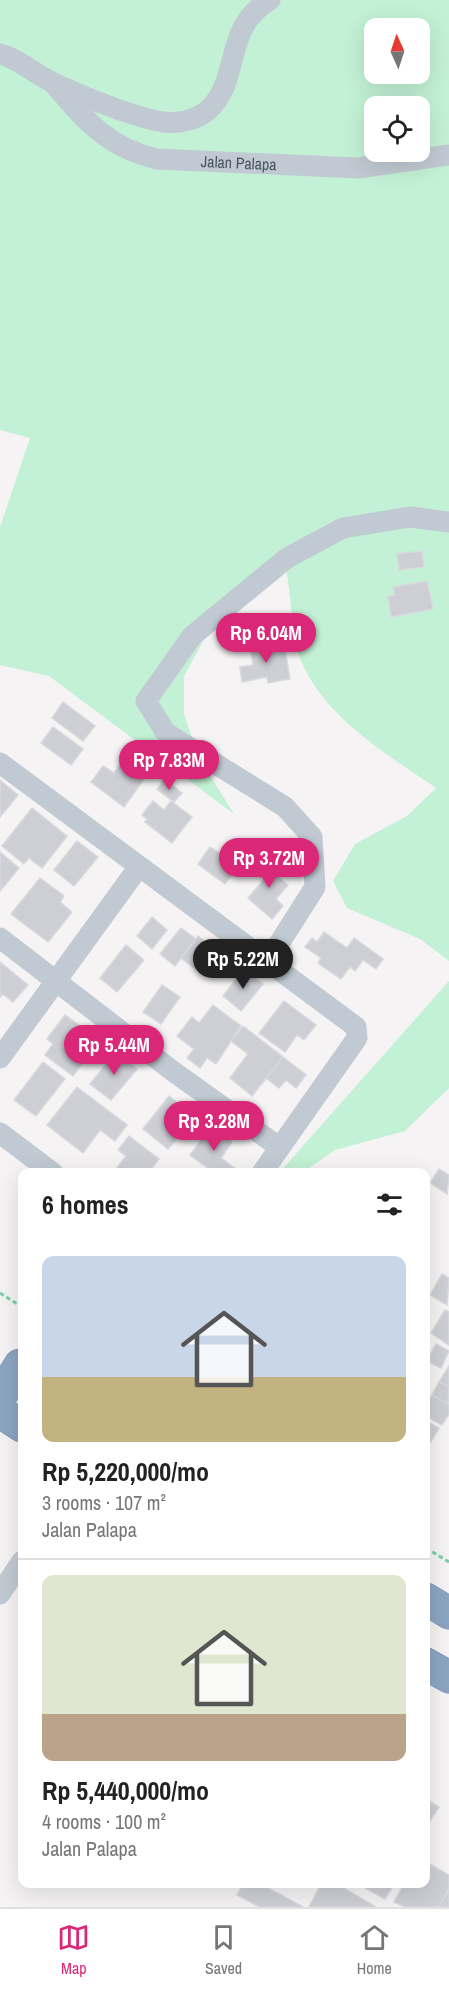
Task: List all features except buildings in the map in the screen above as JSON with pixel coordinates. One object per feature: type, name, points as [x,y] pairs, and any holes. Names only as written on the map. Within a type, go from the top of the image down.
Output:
[{"type":"highway","points":[[0,1397],[14,1361]]},
{"type":"highway","points":[[0,1412],[18,1423]]},
{"type":"highway","points":[[430,1601],[449,1612]]},
{"type":"highway","points":[[430,1666],[449,1677]]},
{"type":"street","name":"Jalan Palapa","points":[[54,84],[163,122],[194,118],[210,108],[220,93],[245,22],[260,6],[270,0]]},
{"type":"street","name":"Jalan Palapa","points":[[0,54],[17,59],[54,84],[104,136],[125,150],[157,159],[358,168],[449,155]]},
{"type":"street","points":[[268,962],[315,887],[312,837],[285,807],[166,733],[146,701],[192,636],[287,558],[343,528],[410,517],[449,522]]},
{"type":"street","points":[[0,763],[356,1027],[357,1038],[265,1168]]},
{"type":"street","points":[[0,1058],[138,867]]},
{"type":"street","points":[[0,938],[279,1147]]},
{"type":"street","points":[[0,1133],[46,1168]]},
{"type":"street","points":[[0,1594],[18,1567]]},
{"type":"path","points":[[0,1293],[18,1304]]},
{"type":"path","points":[[430,1550],[449,1562]]},
{"type":"green space","points":[[0,0],[449,0],[449,961],[420,939],[347,908],[333,881],[355,844],[407,816],[436,788],[360,734],[326,701],[312,682],[298,652],[286,567],[207,634],[184,676],[184,714],[198,756],[234,814],[49,676],[0,665],[0,527],[30,438],[0,430]]},
{"type":"green space","points":[[449,981],[449,1088],[405,1131],[335,1150],[309,1168],[283,1168]]}]
